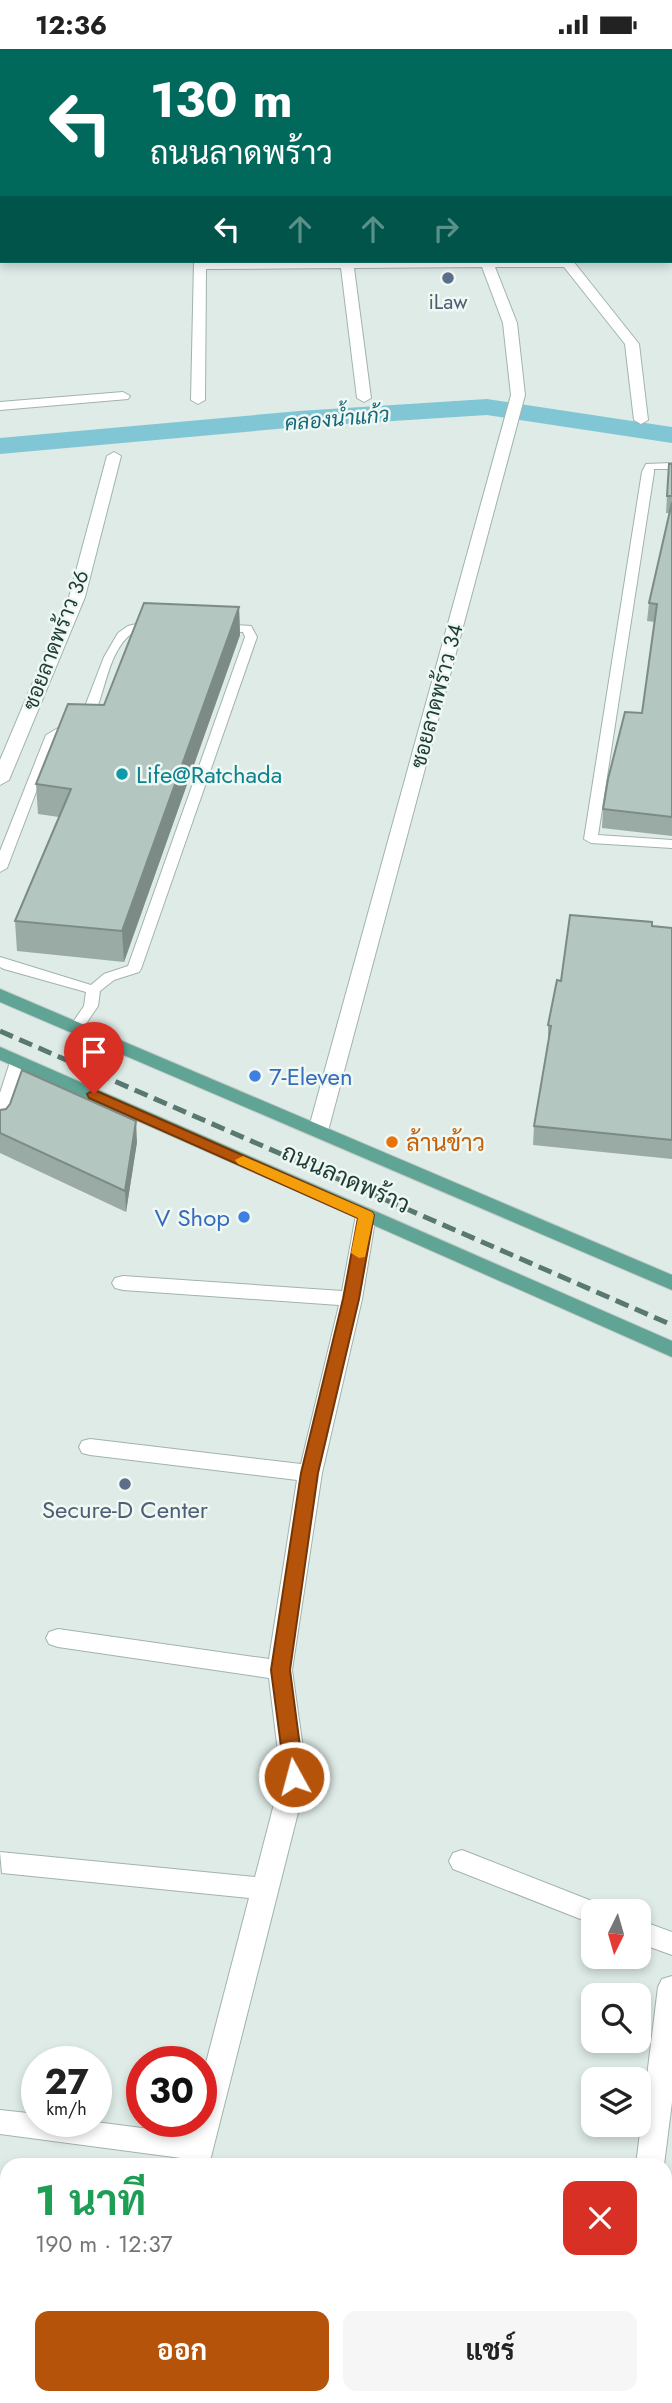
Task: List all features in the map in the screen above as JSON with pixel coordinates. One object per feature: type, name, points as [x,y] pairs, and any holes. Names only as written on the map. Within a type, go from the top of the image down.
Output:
[{"type":"main road","name":"ถนนลาดพร้าว","points":[[0,995],[672,1283]]},
{"type":"main road","name":"ถนนลาดพร้าว","points":[[0,1053],[672,1350]]},
{"type":"street","points":[[198,400],[200,263],[348,263],[364,398]]},
{"type":"street","name":"ซอยลาดพร้าว 34","points":[[318,1131],[518,395],[510,323],[486,263]]},
{"type":"street","points":[[568,263],[632,344],[641,420]]},
{"type":"street","points":[[0,406],[123,396]]},
{"type":"street","name":"ซอยลาดพร้าว 36","points":[[0,780],[77,597],[114,456]]},
{"type":"street","points":[[0,1123],[20,1062]]},
{"type":"street","points":[[0,2122],[196,2156],[294,1777],[280,1670],[310,1473],[351,1299],[366,1215]]},
{"type":"street","points":[[123,1283],[351,1299]]},
{"type":"street","points":[[90,1447],[310,1473]]},
{"type":"street","points":[[58,1638],[280,1670]]},
{"type":"street","points":[[463,1861],[581,1908]]},
{"type":"street","points":[[2,1862],[265,1889]]},
{"type":"street","points":[[651,1936],[672,1944]]},
{"type":"street","points":[[651,2158],[672,1987]]},
{"type":"lane","points":[[672,466],[650,466],[591,839],[672,844]]},
{"type":"lane","points":[[0,868],[52,735],[88,716],[116,643],[127,630],[143,625],[169,626]]},
{"type":"lane","points":[[76,1028],[91,1006],[93,990],[110,977],[134,969],[251,637],[247,629],[208,628]]},
{"type":"lane","points":[[0,961],[93,990]]},
{"type":"building","points":[[669,464],[672,464],[672,496],[667,496]]},
{"type":"building","points":[[672,502],[672,817],[603,809],[625,712],[642,713],[657,604],[649,603]]},
{"type":"building","name":"Life@Ratchada","points":[[144,603],[239,607],[122,931],[15,921],[71,789],[36,784],[68,704],[104,705]]},
{"type":"building","points":[[570,915],[652,922],[652,926],[672,928],[672,1140],[534,1126],[551,1026],[548,1025],[557,980],[561,981]]},
{"type":"building","points":[[22,1070],[136,1121],[125,1191],[0,1133],[0,1110],[6,1109],[10,1104]]},
{"type":"waterway","name":"คลองน้ำแก้ว","points":[[0,446],[299,419],[487,407],[672,435]]},
{"type":"railway","points":[[0,1031],[672,1325]]},
{"type":"slow traffic","points":[[243,1160],[366,1215],[359,1253]]},
{"type":"place","name":"iLaw","points":[[448,278]]},
{"type":"place","name":"Life@Ratchada","points":[[122,774]]},
{"type":"place","name":"7-Eleven","points":[[255,1076]]},
{"type":"place","name":"ล้านข้าว","points":[[392,1142]]},
{"type":"place","name":"V Shop","points":[[244,1217]]},
{"type":"place","name":"Secure-D Center","points":[[125,1484]]},
{"type":"route","points":[[94,1094],[366,1215],[351,1299],[310,1473],[280,1670],[294,1777]]}]
